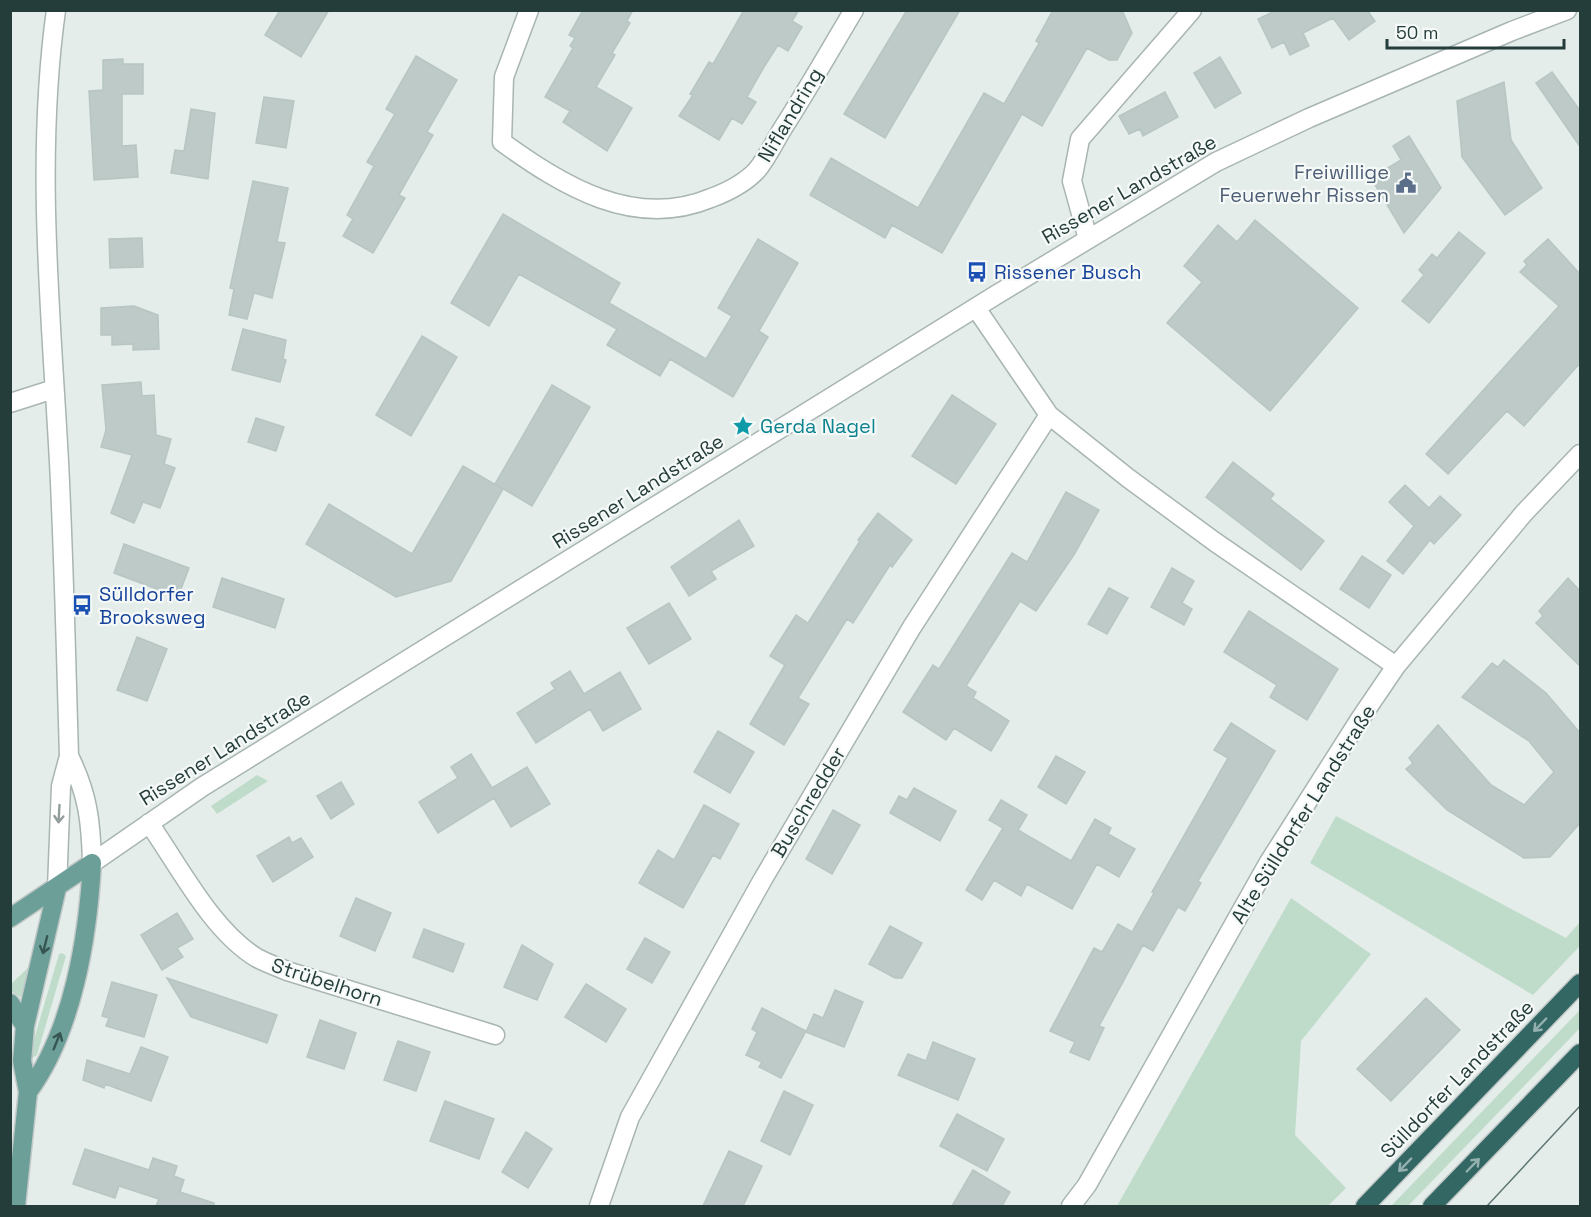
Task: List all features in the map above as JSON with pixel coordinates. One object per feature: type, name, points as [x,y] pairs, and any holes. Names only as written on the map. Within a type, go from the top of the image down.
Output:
[{"type":"highway","name":"Sülldorfer Landstraße","points":[[1365,1206],[1581,983]]},
{"type":"highway","points":[[1432,1206],[1581,1053]]},
{"type":"main road","name":"Rissener Landstraße","points":[[10,918],[92,863]]},
{"type":"main road","points":[[28,1092],[44,1070],[60,1036],[86,935],[92,863]]},
{"type":"main road","points":[[16,1206],[28,1092],[22,1061],[25,1026],[57,888]]},
{"type":"main road","points":[[10,1003],[25,1026]]},
{"type":"street","points":[[56,10],[49,73],[44,178],[59,463],[69,756],[61,786],[57,888]]},
{"type":"street","name":"Niflandring","points":[[529,10],[504,77],[502,142],[552,177],[632,209],[657,210],[705,201],[730,190],[757,171],[854,10]]},
{"type":"street","points":[[1088,239],[1072,181],[1080,139],[1192,10]]},
{"type":"street","name":"Rissener Landstraße","points":[[92,863],[212,781],[1216,162],[1309,118],[1567,10]]},
{"type":"street","points":[[976,309],[1048,415],[1215,542],[1396,666]]},
{"type":"street","points":[[10,403],[54,389]]},
{"type":"street","name":"Buschredder","points":[[599,1206],[630,1117],[762,879],[912,627],[1048,415]]},
{"type":"street","name":"Alte Sülldorfer Landstraße","points":[[1071,1206],[1087,1185],[1269,862],[1396,666],[1524,513],[1581,454]]},
{"type":"street","points":[[69,756],[82,782],[91,820],[92,863]]},
{"type":"street","name":"Strübelhorn","points":[[149,823],[218,923],[237,943],[258,958],[287,971],[495,1035]]},
{"type":"green space","points":[[257,775],[268,781],[217,814],[211,806]]},
{"type":"green space","points":[[1336,816],[1566,938],[1580,922],[1580,946],[1533,995],[1310,863]]},
{"type":"green space","points":[[1291,898],[1371,954],[1301,1041],[1295,1135],[1346,1188],[1328,1206],[1117,1206]]},
{"type":"green space","points":[[59,954],[66,956],[37,1055],[32,1058],[30,1053]]},
{"type":"green space","points":[[36,960],[24,994],[20,997],[11,991],[10,985]]},
{"type":"green space","points":[[1580,1010],[1580,1028],[1408,1206],[1391,1206]]},
{"type":"building","points":[[280,10],[329,10],[301,57],[265,35]]},
{"type":"building","points":[[583,10],[633,10],[627,21],[630,23],[612,53],[615,55],[596,87],[632,108],[607,151],[563,122],[570,111],[545,97],[573,48],[570,46],[575,38],[569,35]]},
{"type":"building","points":[[744,10],[799,10],[792,21],[802,27],[788,51],[778,45],[764,67],[747,97],[756,102],[742,124],[732,118],[719,140],[679,116],[693,95],[690,94],[709,62],[713,64]]},
{"type":"building","points":[[907,10],[960,10],[885,138],[844,114]]},
{"type":"building","points":[[1053,10],[1122,10],[1132,33],[1117,60],[1109,60],[1087,48],[1042,126],[1022,114],[942,253],[892,225],[885,238],[810,195],[831,158],[918,208],[984,93],[1004,104],[1039,43],[1036,41]]},
{"type":"building","points":[[1277,10],[1367,10],[1375,21],[1349,40],[1333,18],[1303,33],[1309,46],[1290,55],[1284,42],[1272,48],[1258,19]]},
{"type":"building","points":[[416,56],[457,80],[427,132],[433,135],[399,195],[405,198],[373,253],[343,236],[353,219],[347,215],[374,166],[367,162],[395,114],[386,109]]},
{"type":"building","points":[[1220,57],[1241,93],[1215,108],[1194,73]]},
{"type":"building","points":[[123,59],[123,64],[143,64],[143,94],[122,94],[122,146],[136,145],[138,177],[94,180],[89,91],[103,90],[103,60]]},
{"type":"building","points":[[1552,72],[1581,112],[1581,148],[1536,83]]},
{"type":"building","points":[[1504,82],[1511,140],[1542,188],[1505,215],[1462,157],[1457,101]]},
{"type":"building","points":[[1165,92],[1178,117],[1143,136],[1140,129],[1129,134],[1119,116]]},
{"type":"building","points":[[264,97],[294,101],[286,148],[256,143]]},
{"type":"building","points":[[191,109],[215,113],[208,179],[171,173],[175,150],[184,151]]},
{"type":"building","name":"Freiwillige Feuerwehr Rissen","points":[[1409,136],[1441,188],[1404,233],[1371,178],[1401,160],[1393,146]]},
{"type":"building","points":[[253,181],[288,188],[277,242],[285,243],[272,298],[254,293],[247,319],[229,315],[234,289],[230,288]]},
{"type":"building","points":[[503,214],[620,283],[609,303],[706,359],[732,316],[718,308],[758,239],[798,263],[759,331],[768,337],[733,397],[670,359],[660,376],[607,345],[617,329],[519,274],[489,326],[451,303]]},
{"type":"building","points":[[1255,220],[1358,308],[1270,411],[1167,323],[1202,282],[1184,266],[1218,225],[1237,242]]},
{"type":"building","points":[[1459,232],[1485,253],[1429,323],[1402,301],[1424,275],[1419,270],[1432,254],[1437,258]]},
{"type":"building","points":[[142,238],[143,267],[110,268],[109,239]]},
{"type":"building","points":[[1548,239],[1581,275],[1581,362],[1524,426],[1507,411],[1448,474],[1426,454],[1559,306],[1520,272],[1527,265],[1524,261]]},
{"type":"building","points":[[134,306],[158,315],[159,349],[133,350],[133,344],[112,345],[112,335],[101,335],[101,308]]},
{"type":"building","points":[[243,329],[286,340],[283,359],[286,360],[280,382],[232,370]]},
{"type":"building","points":[[422,336],[457,357],[411,436],[376,415]]},
{"type":"building","points":[[141,382],[142,396],[154,395],[156,435],[171,439],[164,464],[175,468],[160,508],[143,502],[134,523],[111,513],[132,455],[101,447],[106,430],[102,385]]},
{"type":"building","points":[[552,385],[590,407],[532,506],[495,484]]},
{"type":"building","points":[[952,395],[996,424],[956,484],[912,456]]},
{"type":"building","points":[[256,418],[284,427],[276,451],[248,442]]},
{"type":"building","points":[[1233,462],[1274,494],[1270,499],[1324,541],[1301,570],[1206,497]]},
{"type":"building","points":[[463,466],[503,489],[451,581],[396,597],[306,544],[329,504],[412,554]]},
{"type":"building","points":[[1405,485],[1429,508],[1440,496],[1461,515],[1434,544],[1430,540],[1403,574],[1387,561],[1414,526],[1389,502]]},
{"type":"building","points":[[1066,492],[1099,510],[1075,553],[1036,611],[1020,601],[966,686],[976,692],[973,698],[1009,721],[991,751],[954,728],[946,740],[903,712],[933,665],[939,669],[1012,553],[1027,562]]},
{"type":"building","points":[[878,513],[912,540],[892,567],[890,565],[853,623],[847,619],[798,698],[809,704],[784,745],[750,724],[785,665],[770,656],[796,615],[808,623],[860,541],[858,540]]},
{"type":"building","points":[[739,520],[754,546],[711,571],[716,579],[689,596],[671,567]]},
{"type":"building","points":[[124,544],[189,568],[178,597],[114,573]]},
{"type":"building","points":[[1362,556],[1391,575],[1369,608],[1340,589]]},
{"type":"building","points":[[1172,568],[1194,581],[1182,603],[1192,609],[1184,625],[1151,607]]},
{"type":"building","points":[[222,578],[284,599],[275,628],[213,607]]},
{"type":"building","points":[[1568,578],[1581,592],[1581,667],[1536,623],[1543,616],[1539,611]]},
{"type":"building","points":[[1109,588],[1128,598],[1107,634],[1088,624]]},
{"type":"building","points":[[669,603],[691,639],[649,664],[627,628]]},
{"type":"building","points":[[1249,611],[1338,669],[1307,720],[1270,697],[1277,685],[1224,652]]},
{"type":"building","points":[[137,637],[167,649],[147,701],[117,690]]},
{"type":"building","points":[[1504,660],[1546,693],[1581,734],[1581,822],[1550,857],[1524,858],[1447,810],[1406,769],[1413,763],[1409,758],[1438,725],[1491,785],[1524,805],[1554,772],[1529,741],[1462,697],[1492,663],[1498,667]]},
{"type":"building","points":[[570,671],[584,694],[620,672],[641,709],[603,731],[590,709],[536,743],[517,713],[555,689],[551,683]]},
{"type":"building","points":[[1231,723],[1275,751],[1198,881],[1201,883],[1185,911],[1178,907],[1153,951],[1143,945],[1099,1026],[1104,1028],[1089,1060],[1070,1052],[1075,1042],[1050,1031],[1094,948],[1102,952],[1118,924],[1132,932],[1154,893],[1152,892],[1228,758],[1214,750]]},
{"type":"building","points":[[718,731],[754,752],[730,793],[694,772]]},
{"type":"building","points":[[471,754],[492,788],[527,767],[550,804],[511,827],[494,798],[438,833],[419,802],[458,778],[451,767]]},
{"type":"building","points":[[1056,756],[1085,772],[1066,804],[1038,787]]},
{"type":"building","points":[[341,782],[354,804],[331,819],[317,796]]},
{"type":"building","points":[[914,788],[956,811],[940,841],[890,813],[899,796],[907,800]]},
{"type":"building","points":[[1001,800],[1027,815],[1018,830],[1071,861],[1095,819],[1111,828],[1108,834],[1135,849],[1119,877],[1097,864],[1072,909],[1027,884],[1021,896],[994,880],[982,900],[966,890],[1003,828],[989,820]]},
{"type":"building","points":[[704,805],[739,824],[720,859],[713,855],[683,908],[639,883],[658,850],[674,860]]},
{"type":"building","points":[[833,810],[860,825],[832,874],[806,859]]},
{"type":"building","points":[[289,837],[292,843],[301,838],[313,857],[273,882],[257,856]]},
{"type":"building","points":[[356,898],[391,913],[375,951],[340,936]]},
{"type":"building","points":[[177,913],[193,939],[177,948],[183,957],[162,970],[141,935]]},
{"type":"building","points":[[890,926],[922,943],[902,978],[895,978],[869,964]]},
{"type":"building","points":[[424,929],[464,944],[453,972],[413,957]]},
{"type":"building","points":[[645,938],[670,952],[652,983],[627,969]]},
{"type":"building","points":[[522,945],[553,964],[537,1000],[504,987]]},
{"type":"building","points":[[167,978],[277,1015],[267,1043],[191,1017]]},
{"type":"building","points":[[112,982],[157,995],[144,1037],[106,1026],[109,1018],[102,1016]]},
{"type":"building","points":[[586,984],[626,1009],[606,1042],[565,1017]]},
{"type":"building","points":[[835,990],[863,1002],[844,1047],[806,1032],[814,1014],[823,1018]]},
{"type":"building","points":[[1426,998],[1460,1030],[1391,1101],[1357,1069]]},
{"type":"building","points":[[762,1008],[806,1031],[781,1078],[759,1067],[762,1062],[746,1055],[757,1032],[752,1029]]},
{"type":"building","points":[[320,1020],[356,1033],[344,1069],[307,1057]]},
{"type":"building","points":[[398,1041],[430,1052],[416,1091],[384,1080]]},
{"type":"building","points":[[933,1042],[975,1059],[958,1100],[898,1075],[908,1054],[926,1061]]},
{"type":"building","points":[[141,1047],[168,1057],[151,1101],[105,1084],[104,1088],[83,1080],[87,1060],[130,1074]]},
{"type":"building","points":[[784,1091],[813,1105],[790,1155],[761,1141]]},
{"type":"building","points":[[445,1101],[494,1119],[479,1159],[430,1141]]},
{"type":"building","points":[[957,1114],[1004,1139],[987,1171],[940,1146]]},
{"type":"building","points":[[526,1132],[552,1149],[528,1188],[502,1172]]},
{"type":"building","points":[[85,1149],[149,1170],[153,1158],[177,1166],[174,1176],[184,1180],[180,1192],[214,1203],[214,1206],[156,1206],[159,1199],[119,1186],[115,1198],[73,1184]]},
{"type":"building","points":[[729,1151],[762,1166],[743,1206],[703,1206]]},
{"type":"building","points":[[973,1170],[1010,1192],[1002,1206],[952,1206]]},
{"type":"tram line","points":[[1487,1206],[1580,1106]]},
{"type":"place","name":"Freiwillige Feuerwehr Rissen","points":[[1406,183]]},
{"type":"place","name":"Rissener Busch","points":[[977,272]]},
{"type":"place","name":"Gerda Nagel","points":[[743,426]]},
{"type":"place","name":"Sülldorfer Brooksweg","points":[[82,605]]}]
